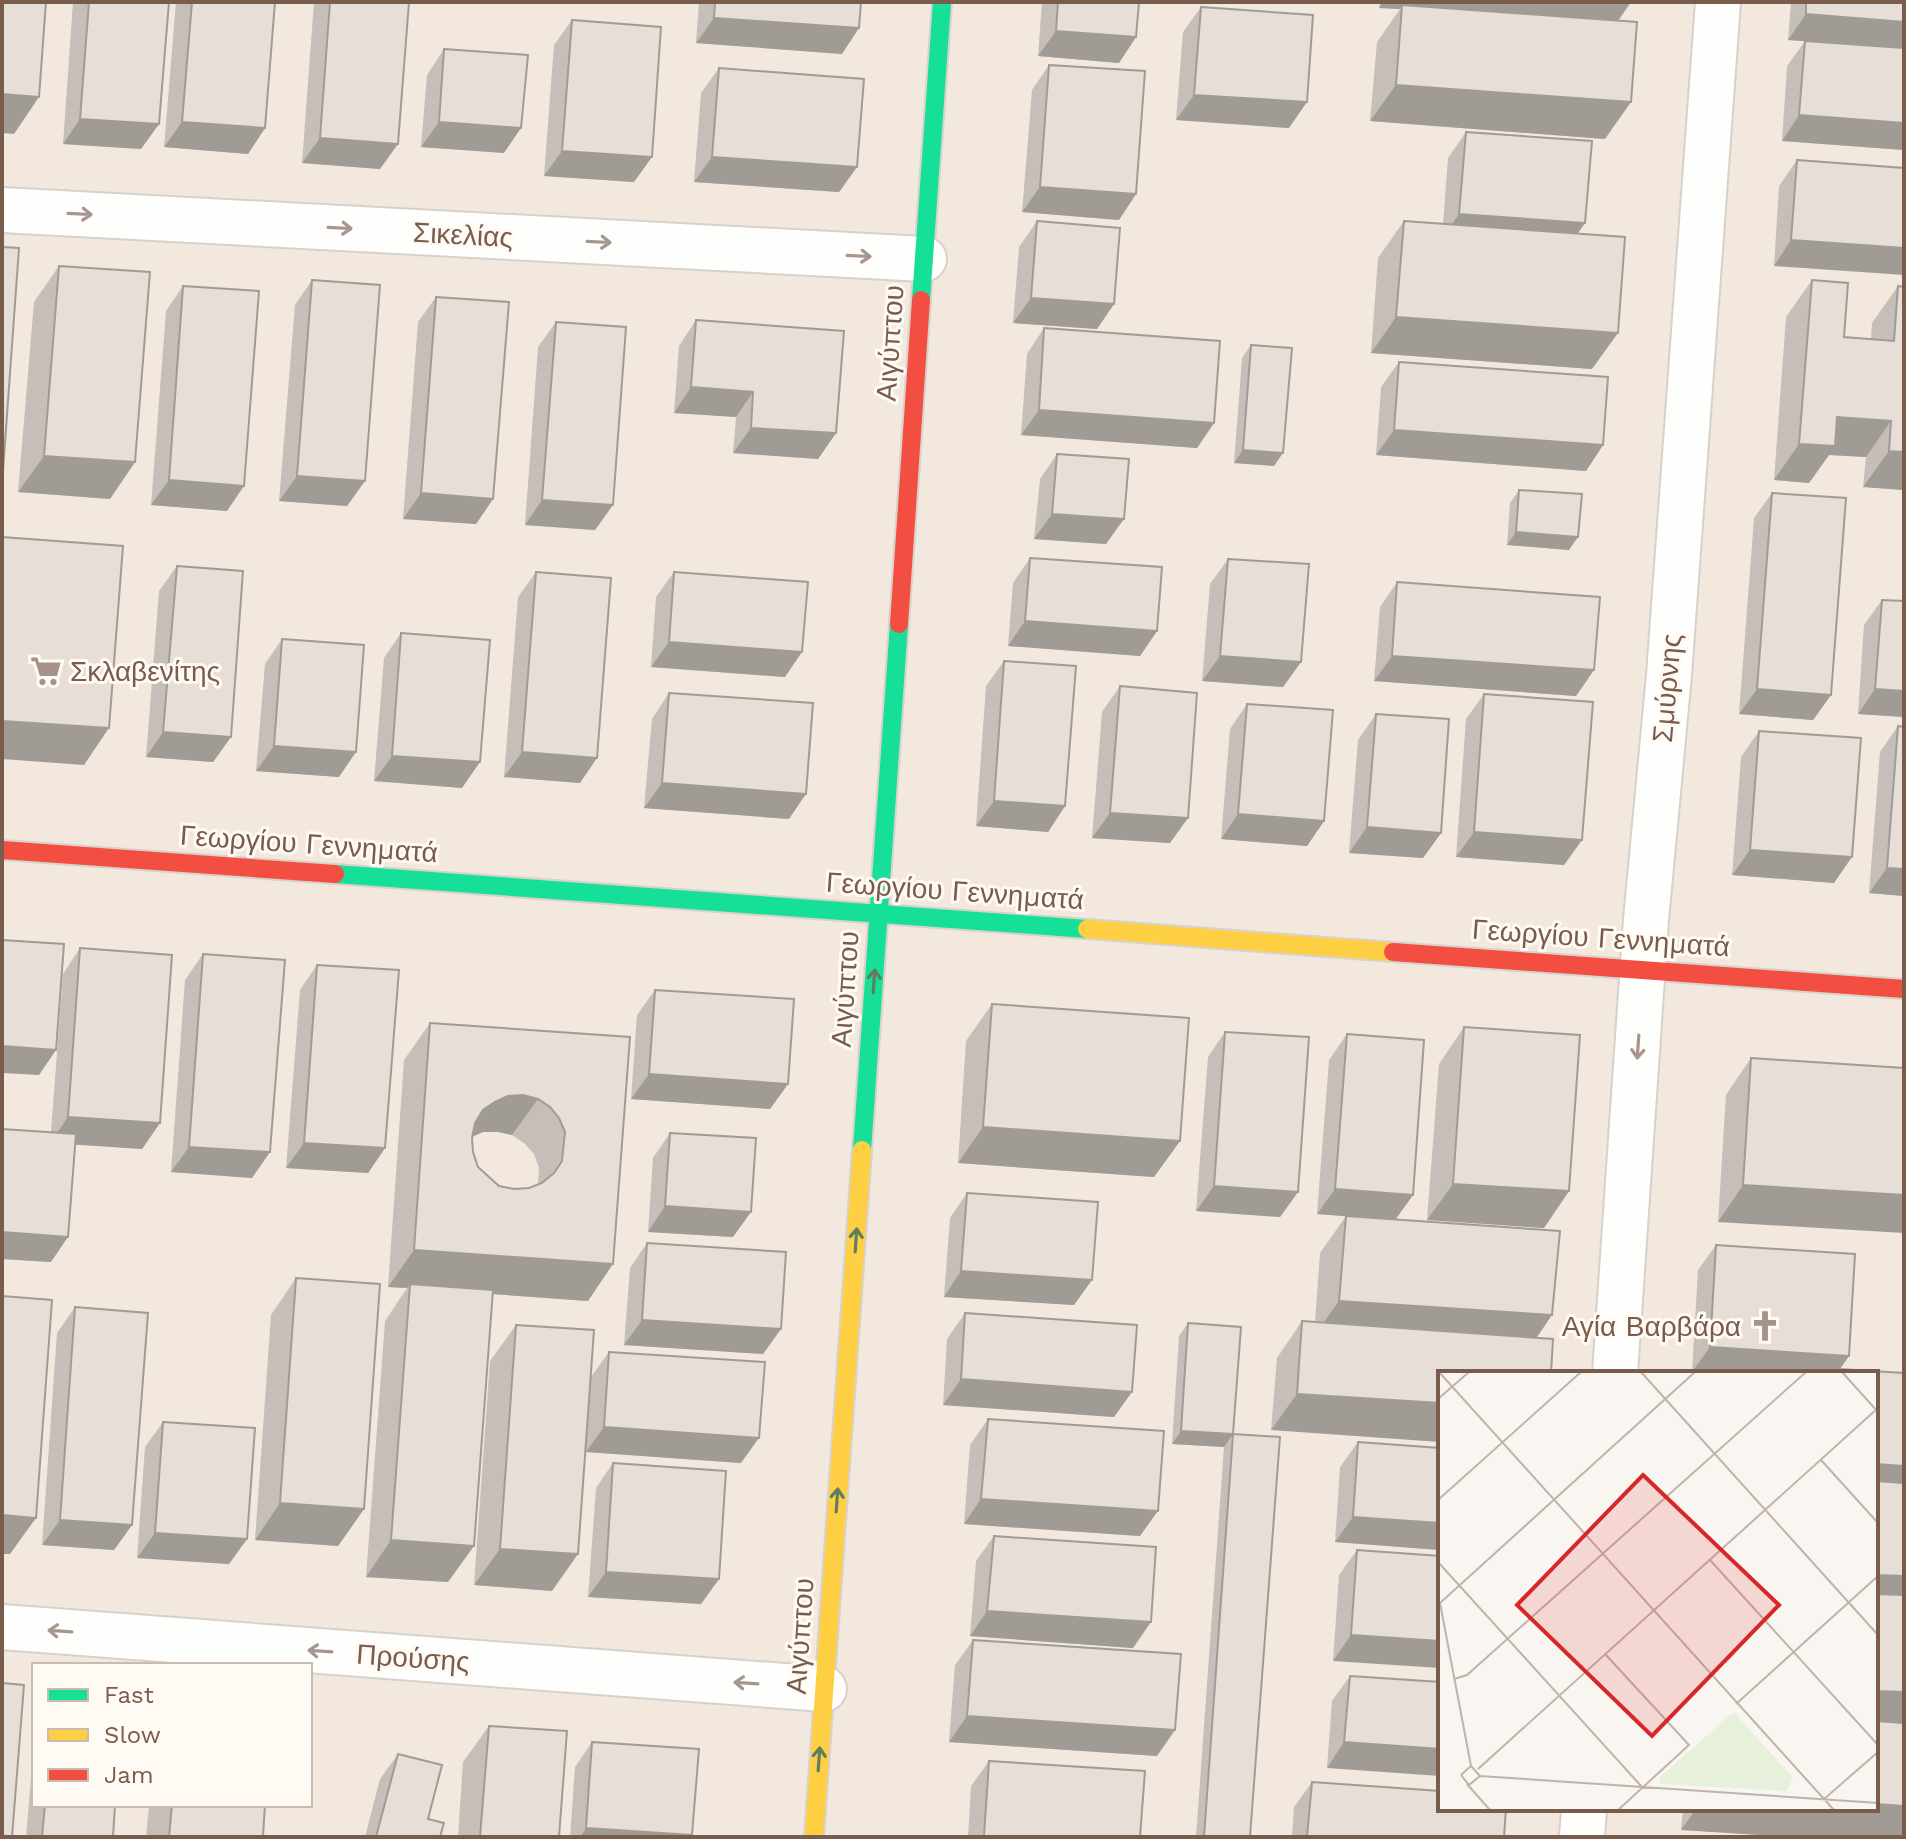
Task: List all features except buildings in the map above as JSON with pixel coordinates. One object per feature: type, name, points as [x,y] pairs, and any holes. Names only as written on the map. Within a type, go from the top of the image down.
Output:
[{"type":"main road","name":"Αιγύπτου","points":[[814,1837],[942,2]]},
{"type":"main road","name":"Γεωργίου Γεννηματά","points":[[2,850],[1904,989]]},
{"type":"street","name":"Σμύρνης","points":[[1615,1371],[1718,2]]},
{"type":"street","name":"Σικελίας","points":[[2,210],[924,259]]},
{"type":"street","name":"Προύσης","points":[[2,1627],[824,1689]]},
{"type":"street","points":[[1582,1837],[1584,1811]]},
{"type":"shaded area","points":[[2,2],[1904,2],[1904,1837],[2,1837]]},
{"type":"traffic: fast","points":[[921,300],[942,2]]},
{"type":"traffic: fast","points":[[862,1150],[899,624]]},
{"type":"traffic: fast","points":[[335,874],[1087,929]]},
{"type":"traffic: slow","points":[[1087,929],[1393,952]]},
{"type":"traffic: slow","points":[[814,1837],[862,1150]]},
{"type":"traffic: jam","points":[[899,624],[921,300]]},
{"type":"traffic: jam","points":[[2,850],[335,874]]},
{"type":"traffic: jam","points":[[1393,952],[1904,989]]},
{"type":"place","name":"Σκλαβενίτης","points":[[46,671]]},
{"type":"place","name":"Αγία Βαρβάρα","points":[[1765,1326]]}]
